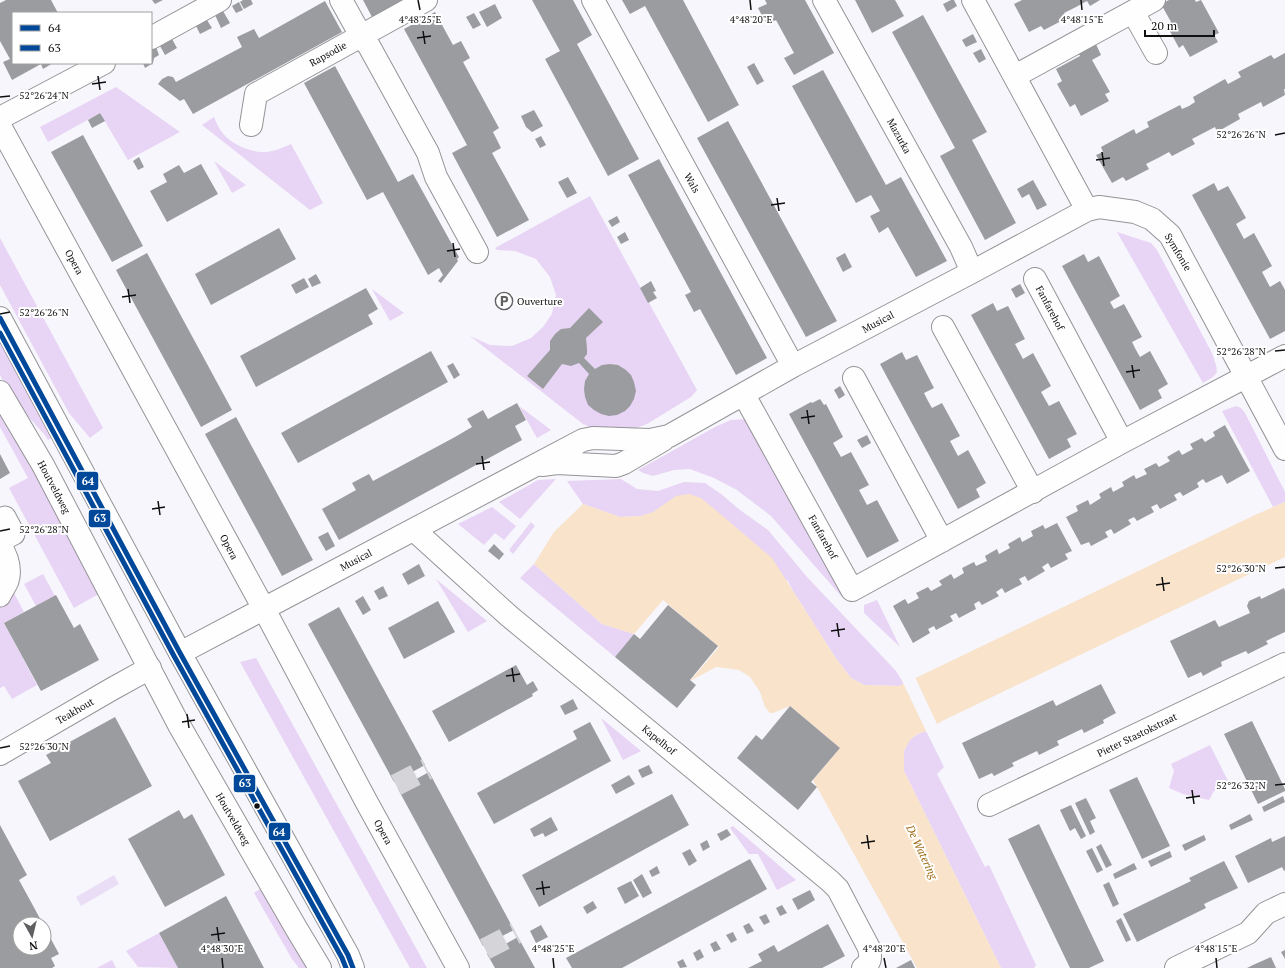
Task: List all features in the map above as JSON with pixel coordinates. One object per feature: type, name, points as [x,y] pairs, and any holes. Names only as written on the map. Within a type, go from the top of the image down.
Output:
[{"type":"street","points":[[152,37],[220,0]]},
{"type":"street","points":[[341,0],[369,46],[428,153],[436,178],[477,252]]},
{"type":"street","name":"Rapsodie","points":[[251,125],[256,94],[426,0]]},
{"type":"street","name":"Wals","points":[[593,0],[793,366]]},
{"type":"street","name":"Mazurka","points":[[824,0],[961,247],[972,272]]},
{"type":"street","points":[[973,0],[1088,210]]},
{"type":"street","points":[[1015,76],[1154,0]]},
{"type":"street","points":[[1133,12],[1156,53]]},
{"type":"street","points":[[0,118],[102,64]]},
{"type":"street","name":"Opera","points":[[0,126],[458,968]]},
{"type":"street","name":"Symfonie","points":[[1088,210],[1098,207],[1134,212],[1152,219],[1170,235],[1285,449]]},
{"type":"street","name":"Musical","points":[[180,653],[583,440],[593,438],[650,440],[669,436],[793,366],[1088,210]]},
{"type":"street","name":"Fanfarehof","points":[[1035,279],[1122,442]]},
{"type":"street","points":[[0,318],[180,653],[348,955],[353,968]]},
{"type":"street","points":[[943,327],[1033,492]]},
{"type":"street","name":"Fanfarehof","points":[[744,394],[852,590],[1122,442],[1285,356]]},
{"type":"street","points":[[854,378],[942,541]]},
{"type":"street","name":"Houtveldweg","points":[[0,392],[43,465],[180,725],[320,968]]},
{"type":"street","points":[[0,596],[8,580],[9,565],[6,553],[0,542],[14,534],[5,517]]},
{"type":"street","name":"Kapelhof","points":[[414,530],[509,616],[830,881],[838,890],[869,948],[871,956],[868,964],[863,968]]},
{"type":"street","points":[[150,668],[180,653]]},
{"type":"street","name":"Pieter Stastokstraat","points":[[989,805],[1285,664]]},
{"type":"street","name":"Teakhout","points":[[0,754],[150,668]]},
{"type":"street","points":[[1176,968],[1248,933],[1266,913],[1285,904]]},
{"type":"shaded area","points":[[116,87],[180,132],[128,160],[100,113],[48,142],[40,127]]},
{"type":"shaded area","points":[[214,117],[224,135],[233,143],[244,148],[269,152],[291,144],[323,203],[310,210],[202,125]]},
{"type":"shaded area","points":[[214,161],[246,185],[232,193]]},
{"type":"shaded area","points":[[590,196],[697,390],[691,397],[647,424],[631,430],[599,431],[583,424],[470,336],[490,345],[512,346],[531,338],[543,327],[552,314],[556,295],[550,277],[536,259],[515,251],[497,250],[495,248]]},
{"type":"shaded area","points":[[1117,232],[1151,243],[1157,250],[1212,353],[1217,372],[1213,377],[1203,383]]},
{"type":"shaded area","points":[[0,238],[103,428],[90,438],[69,413],[0,285]]},
{"type":"shaded area","points":[[372,289],[404,313],[390,321]]},
{"type":"shaded area","points":[[0,337],[54,437],[48,440],[14,401],[0,375]]},
{"type":"shaded area","points":[[0,404],[102,592],[74,608],[9,488],[28,478],[0,427]]},
{"type":"shaded area","points":[[519,406],[551,430],[537,438]]},
{"type":"shaded area","points":[[1236,406],[1241,408],[1245,413],[1285,492],[1285,502],[1273,507],[1222,411]]},
{"type":"shaded area","points":[[745,419],[752,426],[845,597],[842,597],[771,516],[737,490],[714,478],[690,469],[674,470],[653,476],[638,470],[717,426],[731,420]]},
{"type":"shaded area","points":[[556,479],[520,519],[499,502],[538,480]]},
{"type":"shaded area","points":[[621,479],[637,489],[658,491],[684,482],[705,483],[721,494],[768,530],[807,577],[896,671],[904,684],[899,686],[864,685],[851,678],[835,657],[788,581],[653,512],[641,516],[620,517],[583,504],[567,481]]},
{"type":"shaded area","points":[[492,507],[516,526],[504,540],[495,533],[484,545],[458,524]]},
{"type":"shaded area","points":[[531,522],[535,526],[513,554],[509,550]]},
{"type":"shaded area","points":[[534,564],[602,624],[634,634],[615,657],[520,578]]},
{"type":"shaded area","points":[[43,574],[55,596],[36,606],[24,584]]},
{"type":"shaded area","points":[[436,579],[487,621],[468,632]]},
{"type":"shaded area","points":[[13,591],[24,612],[4,623],[37,685],[12,699],[4,686],[0,688],[0,603]]},
{"type":"shaded area","points":[[877,600],[900,647],[864,613],[864,605]]},
{"type":"shaded area","points":[[256,658],[427,968],[410,968],[240,662]]},
{"type":"shaded area","points":[[601,718],[641,751],[623,760]]},
{"type":"shaded area","points":[[926,731],[944,767],[937,774],[985,867],[989,865],[1036,965],[1034,968],[1001,968],[904,771],[904,754],[907,744],[915,736]]},
{"type":"shaded area","points":[[1210,745],[1229,783],[1214,791],[1209,800],[1183,794],[1169,788],[1174,771],[1171,764]]},
{"type":"shaded area","points":[[733,826],[796,880],[777,890],[758,854],[749,854],[730,828]]},
{"type":"shaded area","points":[[114,875],[119,884],[81,906],[76,897]]},
{"type":"shaded area","points":[[266,885],[309,968],[299,968],[292,959],[254,893]]},
{"type":"shaded area","points":[[159,933],[178,968],[138,967],[126,951]]},
{"type":"shaded area","points":[[112,960],[116,968],[97,968]]},
{"type":"water","name":"De Watering","points":[[689,494],[701,498],[772,558],[835,657],[851,678],[864,685],[899,686],[1285,502],[1285,557],[942,721],[926,731],[917,734],[910,740],[904,751],[904,771],[1001,968],[917,968],[813,780],[840,748],[790,706],[770,713],[765,707],[760,692],[750,677],[739,670],[716,667],[690,681],[719,647],[663,600],[634,634],[602,624],[534,564],[554,532],[583,504],[620,517],[641,516],[653,512],[676,496]]},
{"type":"pier","points":[[915,677],[938,726],[927,733],[903,683]]},
{"type":"building","points":[[6,0],[51,0],[57,12],[12,12],[12,64],[41,64],[12,80],[3,62],[10,59],[0,41],[0,3]]},
{"type":"building","points":[[152,0],[163,0],[155,4]]},
{"type":"building","points":[[243,0],[251,0],[253,4],[244,9],[240,2]]},
{"type":"building","points":[[363,0],[402,0],[372,17]]},
{"type":"building","points":[[532,0],[573,0],[592,35],[577,44],[639,159],[608,176],[545,59],[560,51]]},
{"type":"building","points":[[622,0],[683,0],[739,105],[708,122],[645,6],[630,14]]},
{"type":"building","points":[[765,0],[805,0],[834,53],[794,75],[784,58],[794,53],[776,20],[767,25],[758,8],[767,4]]},
{"type":"building","points":[[855,0],[895,0],[904,16],[872,33]]},
{"type":"building","points":[[954,0],[957,6],[947,12],[943,4]]},
{"type":"building","points":[[1022,0],[1100,0],[1090,6],[1087,1],[1064,13],[1067,18],[1044,30],[1041,26],[1029,32],[1014,4]]},
{"type":"building","points":[[1169,0],[1195,0],[1196,2],[1201,0],[1219,33],[1214,35],[1218,42],[1190,57],[1183,45],[1179,48],[1166,24],[1171,22],[1161,4]]},
{"type":"building","points":[[325,1],[342,32],[193,114],[184,99],[180,101],[158,84],[162,79],[168,76],[173,77],[176,82],[242,47],[237,37],[254,29],[259,38]]},
{"type":"building","points":[[239,2],[243,10],[236,13],[232,6]]},
{"type":"building","points":[[495,4],[502,18],[487,27],[479,12]]},
{"type":"building","points":[[223,11],[230,23],[221,28],[215,15]]},
{"type":"building","points":[[435,12],[453,45],[461,41],[470,58],[463,62],[499,128],[493,132],[501,148],[492,153],[529,220],[497,237],[452,153],[467,145],[404,29]]},
{"type":"building","points":[[474,13],[481,25],[473,29],[466,17]]},
{"type":"building","points":[[923,15],[987,132],[972,140],[1016,223],[985,240],[940,156],[955,148],[892,32]]},
{"type":"building","points":[[207,20],[212,28],[200,34],[196,26]]},
{"type":"building","points":[[973,34],[977,42],[966,47],[962,40]]},
{"type":"building","points":[[172,39],[177,48],[165,55],[160,46]]},
{"type":"building","points":[[1094,40],[1101,55],[1092,60],[1110,92],[1105,94],[1109,101],[1081,116],[1075,104],[1070,107],[1057,84],[1062,81],[1056,69],[1080,56],[1077,50]]},
{"type":"building","points":[[156,47],[159,55],[154,58],[152,64],[152,49]]},
{"type":"building","points":[[981,49],[986,59],[979,63],[973,53]]},
{"type":"building","points":[[1285,53],[1285,95],[1263,107],[1261,102],[1238,114],[1240,119],[1217,132],[1215,127],[1192,139],[1195,144],[1172,156],[1169,152],[1146,164],[1149,169],[1126,181],[1123,177],[1112,183],[1096,155],[1103,152],[1101,147],[1134,129],[1136,134],[1149,127],[1147,122],[1180,105],[1182,109],[1189,106],[1195,102],[1193,97],[1225,79],[1228,84],[1241,77],[1238,72],[1271,55],[1274,59]]},
{"type":"building","points":[[754,63],[764,81],[757,85],[747,67]]},
{"type":"building","points":[[41,64],[51,64],[43,69]]},
{"type":"building","points":[[143,64],[151,64],[145,68]]},
{"type":"building","points":[[335,66],[398,182],[413,174],[459,257],[457,259],[458,261],[441,283],[438,281],[443,275],[439,268],[428,275],[383,192],[367,200],[304,83]]},
{"type":"building","points":[[823,70],[886,185],[901,177],[947,261],[916,277],[888,227],[879,233],[870,216],[880,211],[871,195],[856,203],[792,86]]},
{"type":"building","points":[[534,110],[543,126],[532,132],[526,127],[521,116]]},
{"type":"building","points":[[100,113],[105,121],[92,128],[88,120]]},
{"type":"building","points":[[728,121],[837,321],[806,337],[697,138]]},
{"type":"building","points":[[83,135],[143,246],[112,262],[51,152]]},
{"type":"building","points":[[541,136],[546,145],[540,148],[535,139]]},
{"type":"building","points":[[139,157],[144,167],[138,170],[133,161]]},
{"type":"building","points":[[659,159],[767,358],[736,375],[700,309],[694,312],[685,295],[691,292],[628,175]]},
{"type":"building","points":[[201,164],[218,194],[167,222],[150,191],[167,182],[163,174],[179,165],[184,173]]},
{"type":"building","points":[[568,177],[577,193],[567,198],[558,182]]},
{"type":"building","points":[[1033,180],[1047,205],[1037,210],[1029,194],[1022,198],[1017,189]]},
{"type":"building","points":[[1214,183],[1218,191],[1228,186],[1246,218],[1236,224],[1244,239],[1254,233],[1272,266],[1262,272],[1270,287],[1280,281],[1285,290],[1285,331],[1270,339],[1192,195]]},
{"type":"building","points":[[617,216],[620,222],[612,227],[608,221]]},
{"type":"building","points":[[279,228],[296,259],[211,305],[195,274]]},
{"type":"building","points":[[625,232],[629,240],[621,244],[617,237]]},
{"type":"building","points":[[147,253],[232,410],[201,427],[116,270]]},
{"type":"building","points":[[845,253],[852,267],[843,272],[836,258]]},
{"type":"building","points":[[1084,254],[1088,262],[1099,256],[1120,296],[1110,302],[1114,309],[1124,304],[1142,337],[1132,342],[1136,350],[1140,357],[1150,351],[1168,384],[1158,390],[1162,398],[1140,410],[1062,266]]},
{"type":"building","points":[[316,274],[321,283],[312,287],[308,279]]},
{"type":"building","points":[[304,278],[309,287],[296,294],[291,285]]},
{"type":"building","points":[[651,281],[656,291],[653,292],[657,298],[648,303],[640,288]]},
{"type":"building","points":[[1020,284],[1025,293],[1016,298],[1011,289]]},
{"type":"building","points":[[366,288],[378,309],[368,315],[373,324],[256,387],[240,356]]},
{"type":"building","points":[[993,303],[997,311],[1008,306],[1025,339],[1015,344],[1023,359],[1033,353],[1051,386],[1041,392],[1049,406],[1059,401],[1077,434],[1067,439],[1071,447],[1049,459],[971,315]]},
{"type":"building","points":[[589,308],[603,322],[586,338],[587,354],[584,358],[595,369],[602,365],[618,365],[631,375],[634,382],[636,391],[634,399],[625,411],[617,415],[609,416],[601,414],[588,405],[584,389],[585,381],[589,374],[579,363],[571,366],[562,364],[543,389],[527,376],[550,350],[550,341],[555,334],[561,329],[570,328]]},
{"type":"building","points":[[431,351],[448,382],[298,463],[281,433]]},
{"type":"building","points":[[902,352],[906,360],[917,355],[934,388],[924,393],[928,401],[932,408],[942,403],[960,436],[950,441],[958,456],[968,450],[986,483],[976,489],[980,497],[958,509],[880,364]]},
{"type":"building","points":[[453,363],[460,375],[454,379],[447,366]]},
{"type":"building","points":[[840,386],[845,395],[839,399],[834,390]]},
{"type":"building","points":[[820,399],[824,405],[826,404],[843,437],[833,443],[841,457],[851,452],[869,485],[859,490],[867,505],[877,500],[899,541],[867,558],[789,414],[811,402],[812,403]]},
{"type":"building","points":[[517,403],[526,420],[515,426],[522,440],[339,540],[322,509],[356,490],[352,483],[369,474],[373,481],[455,437],[472,427],[467,419],[483,410],[488,419]]},
{"type":"building","points":[[236,417],[313,560],[282,576],[205,434]]},
{"type":"building","points":[[1225,425],[1250,471],[1227,484],[1222,475],[1206,483],[1203,479],[1197,483],[1199,487],[1183,496],[1180,492],[1174,495],[1177,500],[1160,509],[1157,504],[1151,507],[1154,512],[1137,521],[1134,517],[1128,520],[1131,524],[1114,534],[1111,529],[1105,532],[1108,537],[1091,546],[1089,542],[1081,545],[1066,517],[1078,511],[1076,506],[1088,500],[1090,505],[1101,498],[1099,494],[1111,487],[1113,492],[1124,486],[1122,482],[1134,475],[1136,479],[1147,474],[1144,469],[1156,463],[1159,467],[1170,461],[1167,457],[1179,450],[1182,455],[1193,449],[1190,444],[1202,438],[1205,442],[1215,436],[1213,432]]},
{"type":"building","points":[[867,435],[871,443],[862,448],[857,440]]},
{"type":"building","points":[[0,454],[10,473],[0,479]]},
{"type":"building","points":[[1057,523],[1072,551],[1065,554],[1068,559],[1051,568],[1048,563],[1042,567],[1045,571],[1028,581],[1025,576],[1019,579],[1022,584],[1005,593],[1002,588],[996,592],[999,596],[982,605],[979,601],[974,604],[976,609],[959,618],[956,613],[950,616],[953,621],[936,630],[934,626],[928,629],[930,633],[913,643],[893,606],[905,599],[908,604],[919,598],[916,593],[928,587],[931,591],[942,585],[939,581],[951,574],[954,579],[964,573],[962,568],[974,562],[976,566],[987,561],[985,556],[997,549],[999,554],[1010,548],[1008,544],[1020,537],[1022,542],[1033,536],[1031,531],[1043,525],[1045,529]]},
{"type":"building","points":[[328,532],[335,546],[326,551],[318,537]]},
{"type":"building","points":[[494,544],[504,554],[499,560],[488,551]]},
{"type":"building","points":[[419,564],[425,576],[408,585],[402,574]]},
{"type":"building","points":[[383,586],[388,596],[379,600],[374,591]]},
{"type":"building","points":[[1284,588],[1285,632],[1266,641],[1268,644],[1248,654],[1246,651],[1221,662],[1222,666],[1203,676],[1201,672],[1188,678],[1170,641],[1215,620],[1219,627],[1250,613],[1247,606],[1249,601],[1260,596],[1261,599]]},
{"type":"building","points":[[56,595],[74,628],[80,624],[99,660],[41,691],[4,623]]},
{"type":"building","points":[[363,596],[371,610],[363,615],[355,601]]},
{"type":"building","points":[[438,601],[455,632],[404,659],[388,628]]},
{"type":"building","points":[[668,605],[718,646],[690,680],[696,685],[677,708],[615,657],[634,634],[640,639]]},
{"type":"building","points":[[339,607],[425,765],[394,782],[308,624]]},
{"type":"building","points":[[516,665],[527,685],[533,681],[538,690],[532,694],[533,696],[449,742],[432,711]]},
{"type":"building","points":[[1101,684],[1116,713],[1103,720],[1104,723],[1084,733],[1082,729],[1057,741],[1059,745],[1039,755],[1037,751],[1012,763],[1014,766],[994,776],[992,773],[979,779],[962,743],[1053,700],[1056,706]]},
{"type":"building","points":[[573,699],[578,709],[565,715],[560,706]]},
{"type":"building","points":[[790,706],[840,748],[811,782],[817,787],[798,810],[737,758],[756,735],[762,740]]},
{"type":"building","points":[[115,717],[152,786],[50,841],[18,781],[51,763],[46,755]]},
{"type":"building","points":[[1252,721],[1285,789],[1285,791],[1258,804],[1224,734]]},
{"type":"building","points":[[590,722],[611,761],[494,824],[477,793],[577,739],[573,731]]},
{"type":"building","points":[[649,765],[653,773],[642,778],[638,770]]},
{"type":"building","points":[[429,772],[514,930],[483,946],[398,789]]},
{"type":"building","points":[[629,775],[635,784],[616,794],[611,785]]},
{"type":"building","points":[[1137,777],[1170,846],[1142,859],[1109,790]]},
{"type":"building","points":[[672,794],[689,825],[539,907],[522,875]]},
{"type":"building","points":[[1283,796],[1285,802],[1264,812],[1262,807]]},
{"type":"building","points":[[1086,798],[1096,818],[1090,821],[1095,832],[1090,835],[1075,803]]},
{"type":"building","points":[[1071,805],[1086,836],[1081,839],[1075,828],[1070,831],[1060,810]]},
{"type":"building","points":[[179,810],[184,819],[192,814],[225,875],[165,907],[128,839]]},
{"type":"building","points":[[1250,814],[1253,820],[1231,830],[1229,825]]},
{"type":"building","points":[[551,817],[558,830],[545,837],[543,833],[534,837],[530,829]]},
{"type":"building","points":[[1039,824],[1104,961],[1089,968],[1070,968],[1008,839]]},
{"type":"building","points":[[0,825],[27,875],[19,880],[39,916],[12,916],[12,956],[52,956],[52,941],[59,954],[51,958],[55,966],[52,968],[0,968]]},
{"type":"building","points":[[727,829],[731,835],[721,841],[717,834]]},
{"type":"building","points":[[1204,835],[1206,840],[1185,851],[1182,845]]},
{"type":"building","points":[[1285,836],[1285,870],[1284,871],[1282,867],[1248,883],[1235,856],[1271,838],[1272,842]]},
{"type":"building","points":[[707,840],[710,847],[703,851],[700,844]]},
{"type":"building","points":[[1101,844],[1112,865],[1106,868],[1096,847]]},
{"type":"building","points":[[1092,848],[1103,870],[1097,873],[1086,851]]},
{"type":"building","points":[[690,849],[697,861],[689,866],[682,853]]},
{"type":"building","points":[[1170,851],[1172,857],[1151,867],[1148,861]]},
{"type":"building","points":[[750,859],[767,889],[622,968],[572,968],[566,958]]},
{"type":"building","points":[[1224,861],[1238,888],[1204,904],[1206,908],[1137,942],[1123,914],[1191,881],[1189,878]]},
{"type":"building","points":[[1134,863],[1137,869],[1115,879],[1113,874]]},
{"type":"building","points":[[657,866],[660,873],[652,877],[649,871]]},
{"type":"building","points":[[642,874],[652,893],[643,898],[633,880]]},
{"type":"building","points":[[631,881],[639,896],[625,904],[617,888]]},
{"type":"building","points":[[1109,882],[1119,904],[1113,907],[1103,885]]},
{"type":"building","points":[[810,890],[815,900],[798,910],[792,899]]},
{"type":"building","points":[[226,896],[264,968],[178,968],[159,933]]},
{"type":"building","points":[[593,901],[597,908],[587,914],[583,907]]},
{"type":"building","points":[[782,905],[787,913],[780,916],[776,908]]},
{"type":"building","points":[[766,914],[770,922],[764,925],[759,917]]},
{"type":"building","points":[[1121,918],[1131,940],[1126,942],[1116,921]]},
{"type":"building","points":[[749,923],[754,931],[747,934],[743,926]]},
{"type":"building","points":[[828,924],[845,956],[822,968],[748,968],[762,961],[758,954],[774,945],[778,952]]},
{"type":"building","points":[[541,925],[548,937],[536,943],[530,931]]},
{"type":"building","points":[[733,932],[737,940],[731,943],[726,935]]},
{"type":"building","points":[[518,937],[535,968],[495,968],[487,954]]},
{"type":"building","points":[[716,941],[721,949],[714,952],[710,944]]},
{"type":"building","points":[[700,949],[704,957],[697,961],[693,953]]},
{"type":"building","points":[[1285,950],[1285,959],[1281,952]]},
{"type":"building","points":[[1271,957],[1276,968],[1247,968],[1253,965]]},
{"type":"building","points":[[683,959],[687,967],[680,968],[677,962]]},
{"type":"building","points":[[911,960],[915,968],[896,968]]},
{"type":"tunnel","points":[[396,785],[427,769]]},
{"type":"tunnel","points":[[485,949],[516,933]]},
{"type":"transit line","name":"64","points":[[0,318],[180,653],[348,955],[353,968]]},
{"type":"transit line","name":"63","points":[[0,333],[174,656],[342,958],[346,968]]},
{"type":"place","name":"Ouverture","points":[[504,301]]}]
